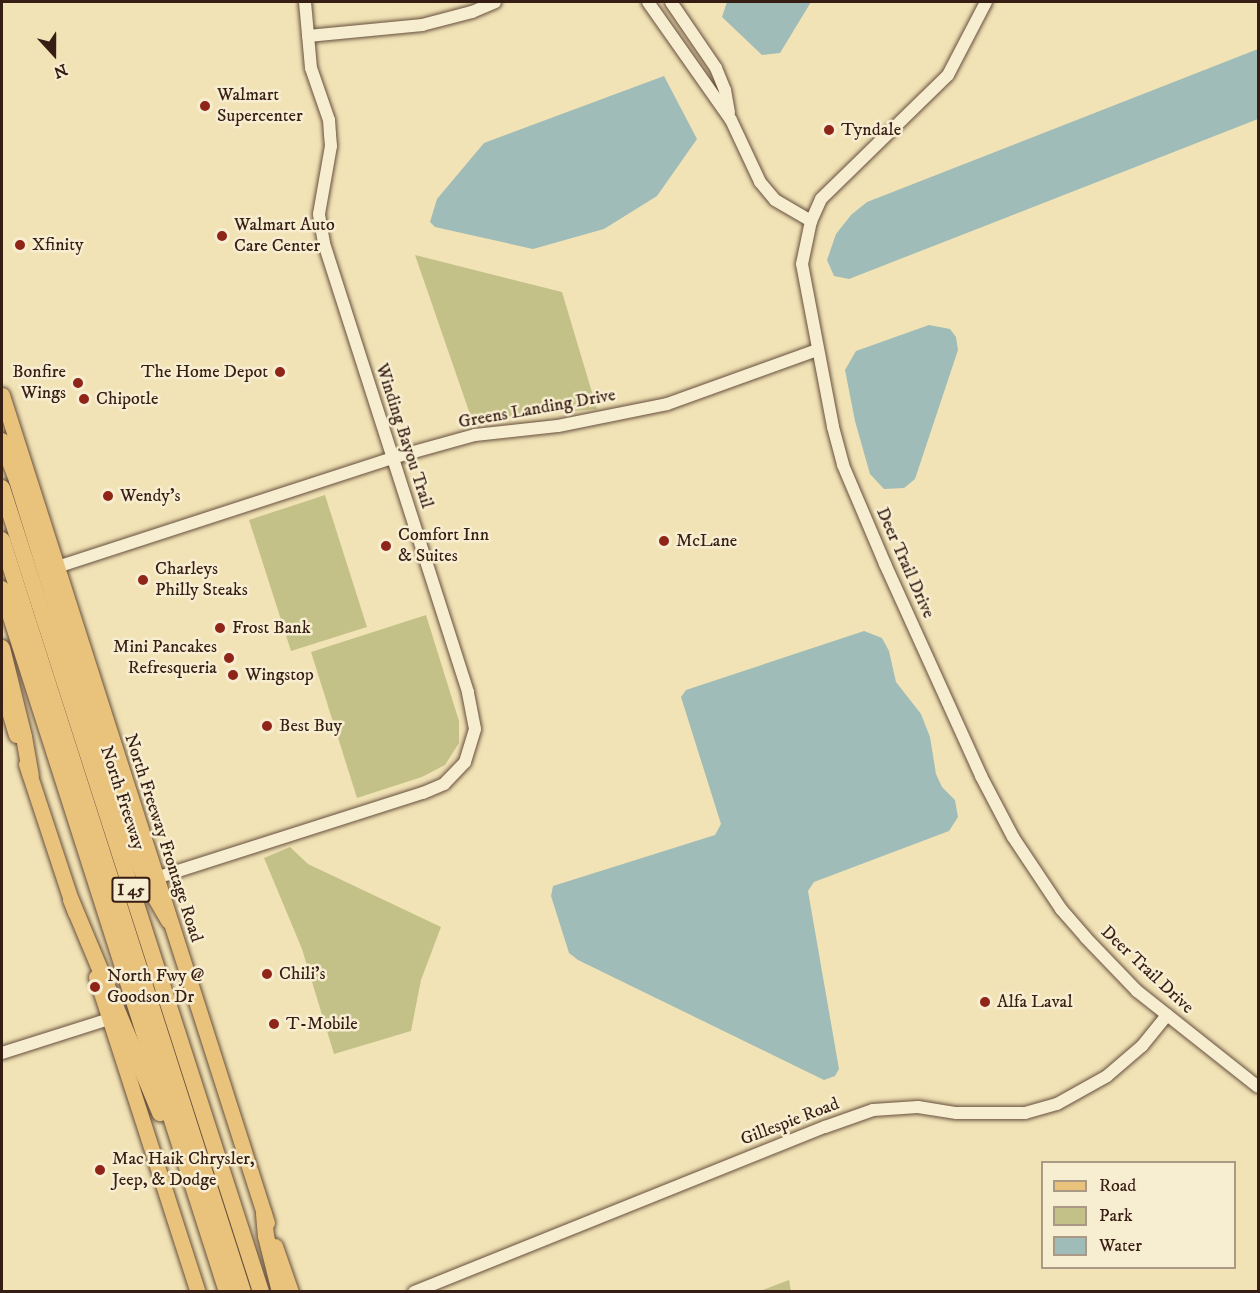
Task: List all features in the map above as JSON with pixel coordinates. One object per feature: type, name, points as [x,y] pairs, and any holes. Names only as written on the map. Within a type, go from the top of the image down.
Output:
[{"type":"highway","points":[[2,441],[17,480],[137,862],[170,921]]},
{"type":"highway","name":"North Freeway","points":[[2,488],[261,1292]]},
{"type":"highway","name":"North Freeway","points":[[2,540],[243,1292]]},
{"type":"highway","name":"I 45","points":[[2,589],[227,1292]]},
{"type":"highway","points":[[78,634],[110,778]]},
{"type":"highway","points":[[2,648],[31,775]]},
{"type":"highway","points":[[71,900],[164,1124],[180,1143]]},
{"type":"highway","points":[[264,1214],[266,1236],[280,1292]]},
{"type":"main road","name":"North Freeway Frontage Road","points":[[2,394],[264,1214],[291,1292]]},
{"type":"main road","points":[[2,687],[198,1292]]},
{"type":"street","name":"Winding Bayou Trail","points":[[156,878],[423,793],[444,784],[465,762],[475,729],[474,714],[321,230],[321,199],[330,153],[330,134],[329,120],[311,68],[305,2]]},
{"type":"street","points":[[308,36],[422,25],[472,12],[495,2]]},
{"type":"street","points":[[648,2],[731,120],[760,182],[775,200],[811,221]]},
{"type":"street","points":[[671,2],[716,68],[725,90],[731,120]]},
{"type":"street","name":"Deer Trail Drive","points":[[986,2],[948,75],[821,199],[811,221],[802,264],[843,465],[920,642],[1013,837],[1070,920],[1137,991],[1258,1087]]},
{"type":"street","name":"Greens Landing Drive","points":[[57,567],[392,458],[475,435],[558,426],[667,404],[818,350]]},
{"type":"street","name":"Gillespie Road","points":[[414,1292],[825,1127],[873,1110],[918,1107],[957,1113],[1025,1113],[1057,1104],[1107,1076],[1142,1046],[1167,1015]]},
{"type":"street","points":[[2,1053],[109,1018]]},
{"type":"green space","points":[[415,255],[562,292],[597,409],[472,420]]},
{"type":"green space","points":[[325,495],[367,627],[291,651],[249,520]]},
{"type":"green space","points":[[426,615],[459,721],[459,743],[445,765],[422,777],[357,798],[311,652]]},
{"type":"green space","points":[[290,847],[308,864],[441,927],[421,980],[411,1031],[334,1054],[302,949],[264,858]]},
{"type":"green space","points":[[789,1280],[791,1291],[760,1291]]},
{"type":"water","points":[[727,2],[811,2],[780,53],[762,55],[722,17]]},
{"type":"water","points":[[1258,49],[1258,119],[849,279],[834,276],[827,260],[836,234],[851,215],[867,202]]},
{"type":"water","points":[[664,76],[697,139],[657,196],[604,229],[533,249],[435,227],[430,222],[437,199],[484,143]]},
{"type":"water","points":[[929,325],[950,329],[956,337],[958,350],[915,479],[904,488],[884,489],[870,474],[855,421],[845,370],[856,351]]},
{"type":"water","points":[[864,631],[882,638],[889,651],[896,682],[921,714],[930,737],[936,774],[942,787],[955,800],[958,817],[949,831],[814,882],[808,891],[839,1069],[835,1076],[824,1080],[578,960],[569,953],[551,896],[553,886],[715,835],[721,824],[681,697],[686,690]]},
{"type":"place","name":"Walmart Supercenter","points":[[205,106]]},
{"type":"place","name":"Tyndale","points":[[829,130]]},
{"type":"place","name":"Walmart Auto Care Center","points":[[222,236]]},
{"type":"place","name":"Xfinity","points":[[20,245]]},
{"type":"place","name":"The Home Depot","points":[[280,372]]},
{"type":"place","name":"Bonfire Wings","points":[[78,383]]},
{"type":"place","name":"Chipotle","points":[[84,399]]},
{"type":"place","name":"Wendy's","points":[[108,496]]},
{"type":"place","name":"McLane","points":[[664,541]]},
{"type":"place","name":"Comfort Inn & Suites","points":[[386,546]]},
{"type":"place","name":"Charleys Philly Steaks","points":[[143,580]]},
{"type":"place","name":"Frost Bank","points":[[220,628]]},
{"type":"place","name":"Mini Pancakes Refresqueria","points":[[229,658]]},
{"type":"place","name":"Wingstop","points":[[233,675]]},
{"type":"place","name":"Best Buy","points":[[267,726]]},
{"type":"place","name":"Chili's","points":[[267,974]]},
{"type":"place","name":"North Fwy @ Goodson Dr","points":[[95,987]]},
{"type":"place","name":"Alfa Laval","points":[[985,1002]]},
{"type":"place","name":"T-Mobile","points":[[274,1024]]},
{"type":"place","name":"Mac Haik Chrysler, Jeep, & Dodge","points":[[100,1170]]}]
